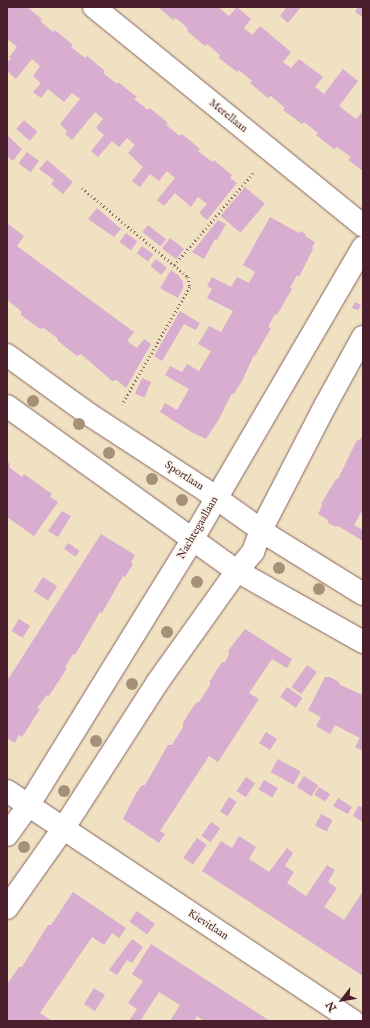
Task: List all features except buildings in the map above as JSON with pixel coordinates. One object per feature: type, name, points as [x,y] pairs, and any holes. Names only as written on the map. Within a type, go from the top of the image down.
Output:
[{"type":"street","name":"Merellaan","points":[[94,7],[363,226]]},
{"type":"street","name":"Nachtegaallaan","points":[[7,835],[28,806],[192,540],[363,247]]},
{"type":"street","points":[[7,908],[63,829],[157,683],[237,571],[253,552],[261,530],[325,406],[363,337]]},
{"type":"street","name":"Sportlaan","points":[[7,355],[109,428],[216,498],[261,530],[363,594]]},
{"type":"street","points":[[7,406],[237,571],[363,642]]},
{"type":"street","points":[[7,790],[63,829]]},
{"type":"street","name":"Kievitlaan","points":[[63,829],[353,1021]]},
{"type":"path","points":[[174,265],[271,152]]},
{"type":"path","points":[[82,188],[188,277],[190,287],[109,428]]}]
